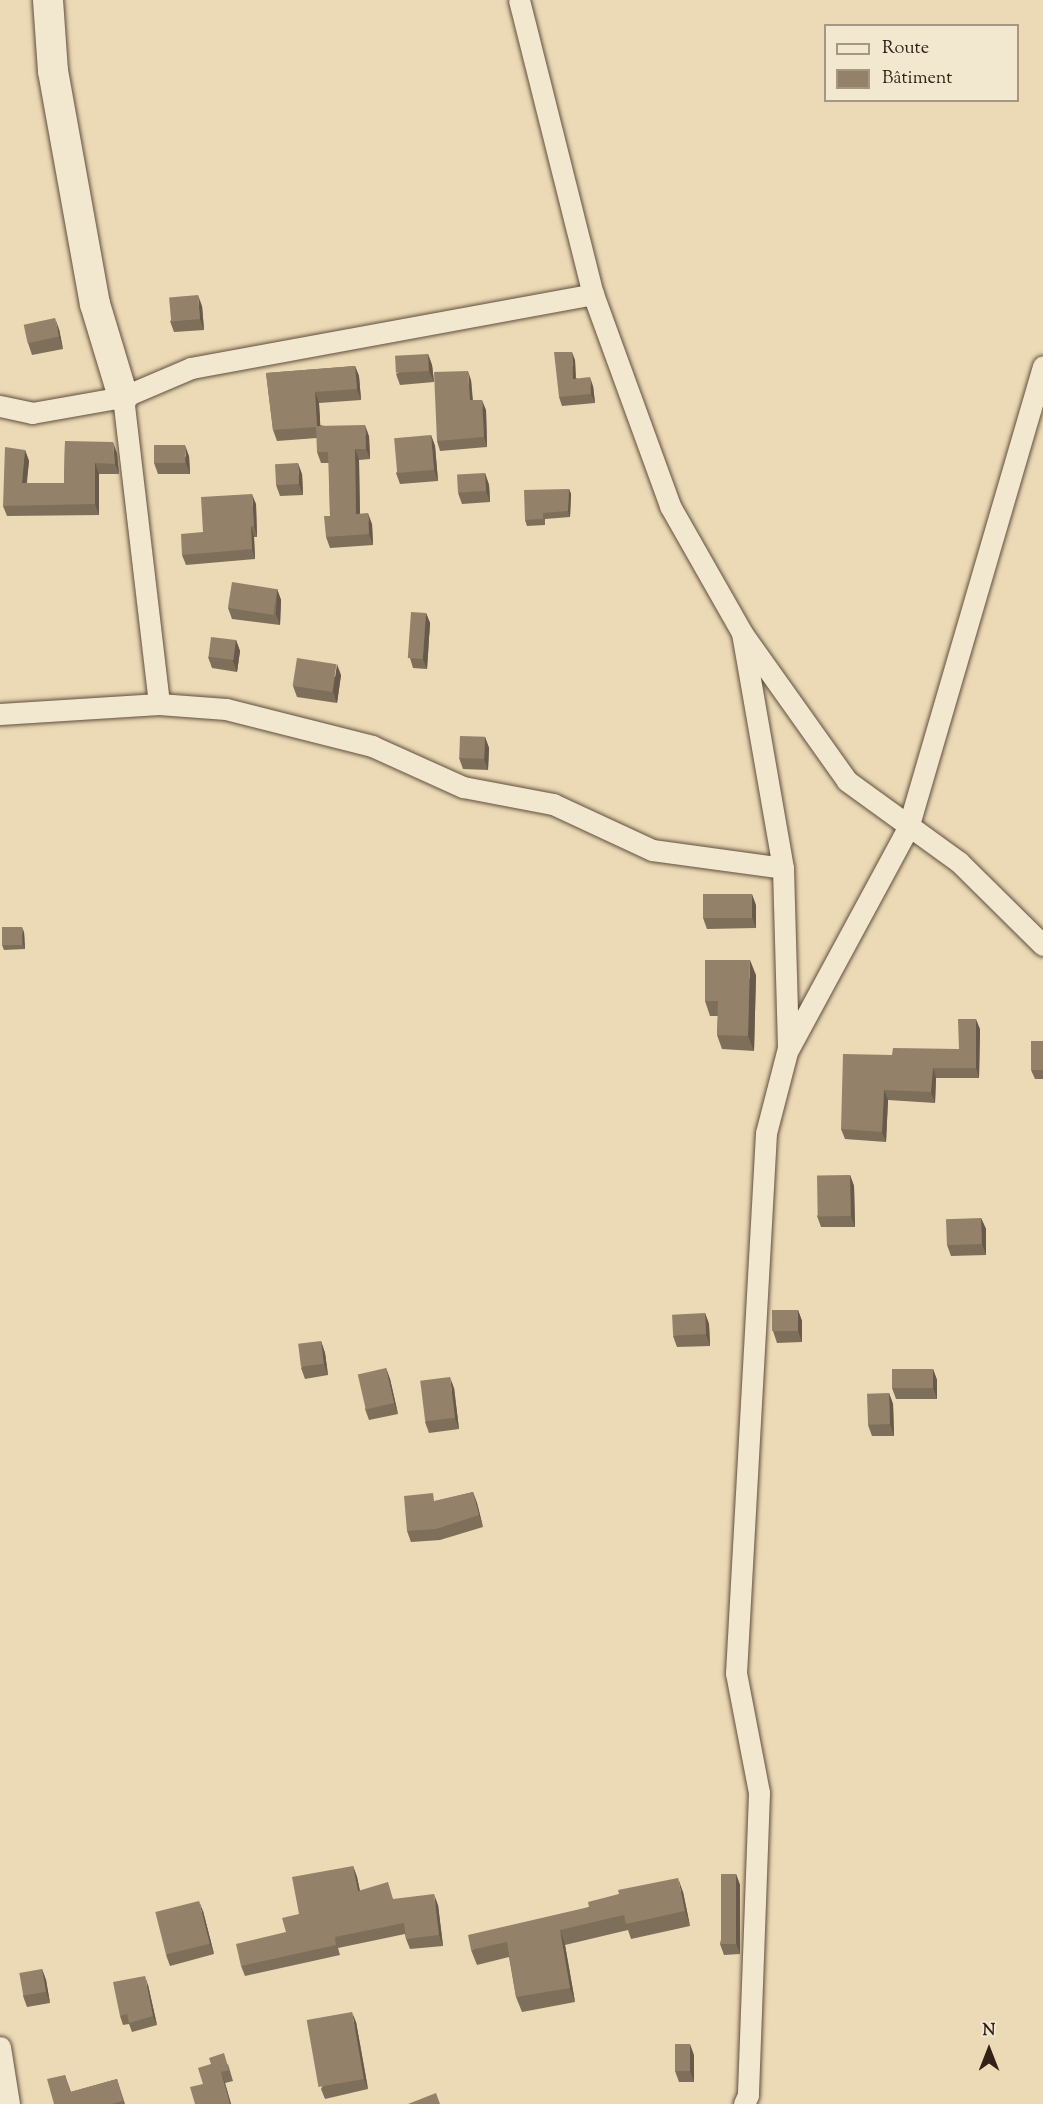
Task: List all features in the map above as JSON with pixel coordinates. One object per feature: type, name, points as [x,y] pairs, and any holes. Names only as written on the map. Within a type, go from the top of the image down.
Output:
[{"type":"street","points":[[48,0],[53,71],[93,292],[123,397],[159,704]]},
{"type":"street","points":[[519,0],[593,294],[670,506],[742,633],[847,781],[908,828],[959,862],[1043,945]]},
{"type":"street","points":[[0,406],[32,413],[123,397],[191,368],[593,294]]},
{"type":"street","points":[[744,2104],[748,2095],[759,1793],[736,1673],[766,1133],[788,1048],[908,828],[1043,366]]},
{"type":"street","points":[[742,633],[783,868],[788,1048]]},
{"type":"street","points":[[0,714],[159,704],[226,709],[372,746],[463,787],[553,804],[652,850],[783,868]]},
{"type":"street","points":[[0,2047],[9,2104]]},
{"type":"building","points":[[198,295],[200,319],[171,321],[169,298]]},
{"type":"building","points":[[55,318],[59,337],[28,343],[24,325]]},
{"type":"building","points":[[554,352],[572,352],[573,379],[590,377],[591,394],[559,397]]},
{"type":"building","points":[[428,354],[429,371],[396,373],[395,356]]},
{"type":"building","points":[[355,366],[357,389],[315,392],[317,426],[365,425],[366,449],[355,449],[356,514],[368,513],[369,534],[326,537],[324,516],[330,516],[328,452],[317,452],[316,427],[273,430],[266,373]]},
{"type":"building","points":[[468,371],[470,400],[482,400],[484,437],[437,441],[434,372]]},
{"type":"building","points":[[431,435],[434,470],[397,473],[394,438]]},
{"type":"building","points":[[65,441],[113,442],[115,464],[95,463],[95,504],[3,506],[5,447],[25,450],[22,483],[64,483]]},
{"type":"building","points":[[154,445],[185,445],[185,463],[154,463]]},
{"type":"building","points":[[298,463],[299,484],[276,485],[275,464]]},
{"type":"building","points":[[485,473],[486,491],[458,492],[457,474]]},
{"type":"building","points":[[569,489],[568,511],[543,513],[543,519],[525,520],[524,490]]},
{"type":"building","points":[[252,494],[254,526],[251,526],[252,549],[182,555],[181,534],[203,532],[201,497]]},
{"type":"building","points":[[232,582],[277,589],[273,615],[228,608]]},
{"type":"building","points":[[411,612],[426,613],[423,659],[408,658]]},
{"type":"building","points":[[211,637],[236,640],[233,660],[209,657]]},
{"type":"building","points":[[297,658],[337,664],[332,692],[293,686]]},
{"type":"building","points":[[460,736],[485,737],[484,759],[459,758]]},
{"type":"building","points":[[703,894],[752,894],[752,918],[703,918]]},
{"type":"building","points":[[2,927],[22,927],[22,945],[2,945]]},
{"type":"building","points":[[705,960],[750,960],[748,1036],[717,1035],[718,1001],[705,1001]]},
{"type":"building","points":[[958,1019],[976,1019],[976,1068],[933,1068],[931,1092],[884,1090],[882,1132],[841,1129],[843,1054],[892,1055],[893,1048],[959,1049]]},
{"type":"building","points":[[1031,1041],[1043,1041],[1043,1070],[1031,1070]]},
{"type":"building","points":[[850,1175],[851,1216],[818,1217],[817,1176]]},
{"type":"building","points":[[981,1218],[982,1244],[947,1245],[946,1219]]},
{"type":"building","points":[[772,1310],[798,1310],[798,1331],[772,1331]]},
{"type":"building","points":[[705,1313],[706,1334],[673,1336],[672,1315]]},
{"type":"building","points":[[321,1341],[324,1364],[301,1367],[298,1344]]},
{"type":"building","points":[[386,1368],[394,1403],[366,1410],[358,1375]]},
{"type":"building","points":[[892,1369],[933,1369],[933,1388],[892,1388]]},
{"type":"building","points":[[450,1377],[455,1418],[425,1421],[420,1381]]},
{"type":"building","points":[[889,1393],[890,1424],[868,1425],[867,1394]]},
{"type":"building","points":[[473,1492],[479,1515],[436,1529],[407,1531],[404,1496],[433,1493],[434,1501]]},
{"type":"building","points":[[353,1866],[358,1891],[388,1882],[393,1899],[434,1894],[439,1935],[406,1939],[404,1923],[335,1937],[336,1945],[241,1966],[236,1944],[286,1932],[282,1918],[299,1914],[292,1877]]},
{"type":"building","points":[[721,1874],[736,1874],[736,1944],[721,1944]]},
{"type":"building","points":[[678,1878],[685,1911],[626,1924],[624,1915],[560,1930],[570,1988],[516,1997],[507,1942],[471,1950],[468,1935],[589,1907],[588,1902],[619,1894],[618,1890]]},
{"type":"building","points":[[199,1901],[210,1944],[166,1955],[155,1912]]},
{"type":"building","points":[[42,1969],[46,1992],[23,1996],[19,1973]]},
{"type":"building","points":[[145,1976],[153,2016],[129,2023],[127,2014],[120,2016],[113,1982]]},
{"type":"building","points":[[352,2012],[364,2079],[319,2087],[307,2020]]},
{"type":"building","points":[[675,2044],[690,2044],[690,2071],[675,2071]]},
{"type":"building","points":[[224,2053],[229,2070],[221,2072],[230,2104],[195,2104],[190,2087],[203,2084],[198,2068],[211,2064],[209,2058]]},
{"type":"building","points":[[65,2075],[70,2092],[117,2079],[123,2101],[112,2104],[54,2104],[47,2079]]},
{"type":"building","points":[[436,2093],[440,2104],[408,2104]]}]
